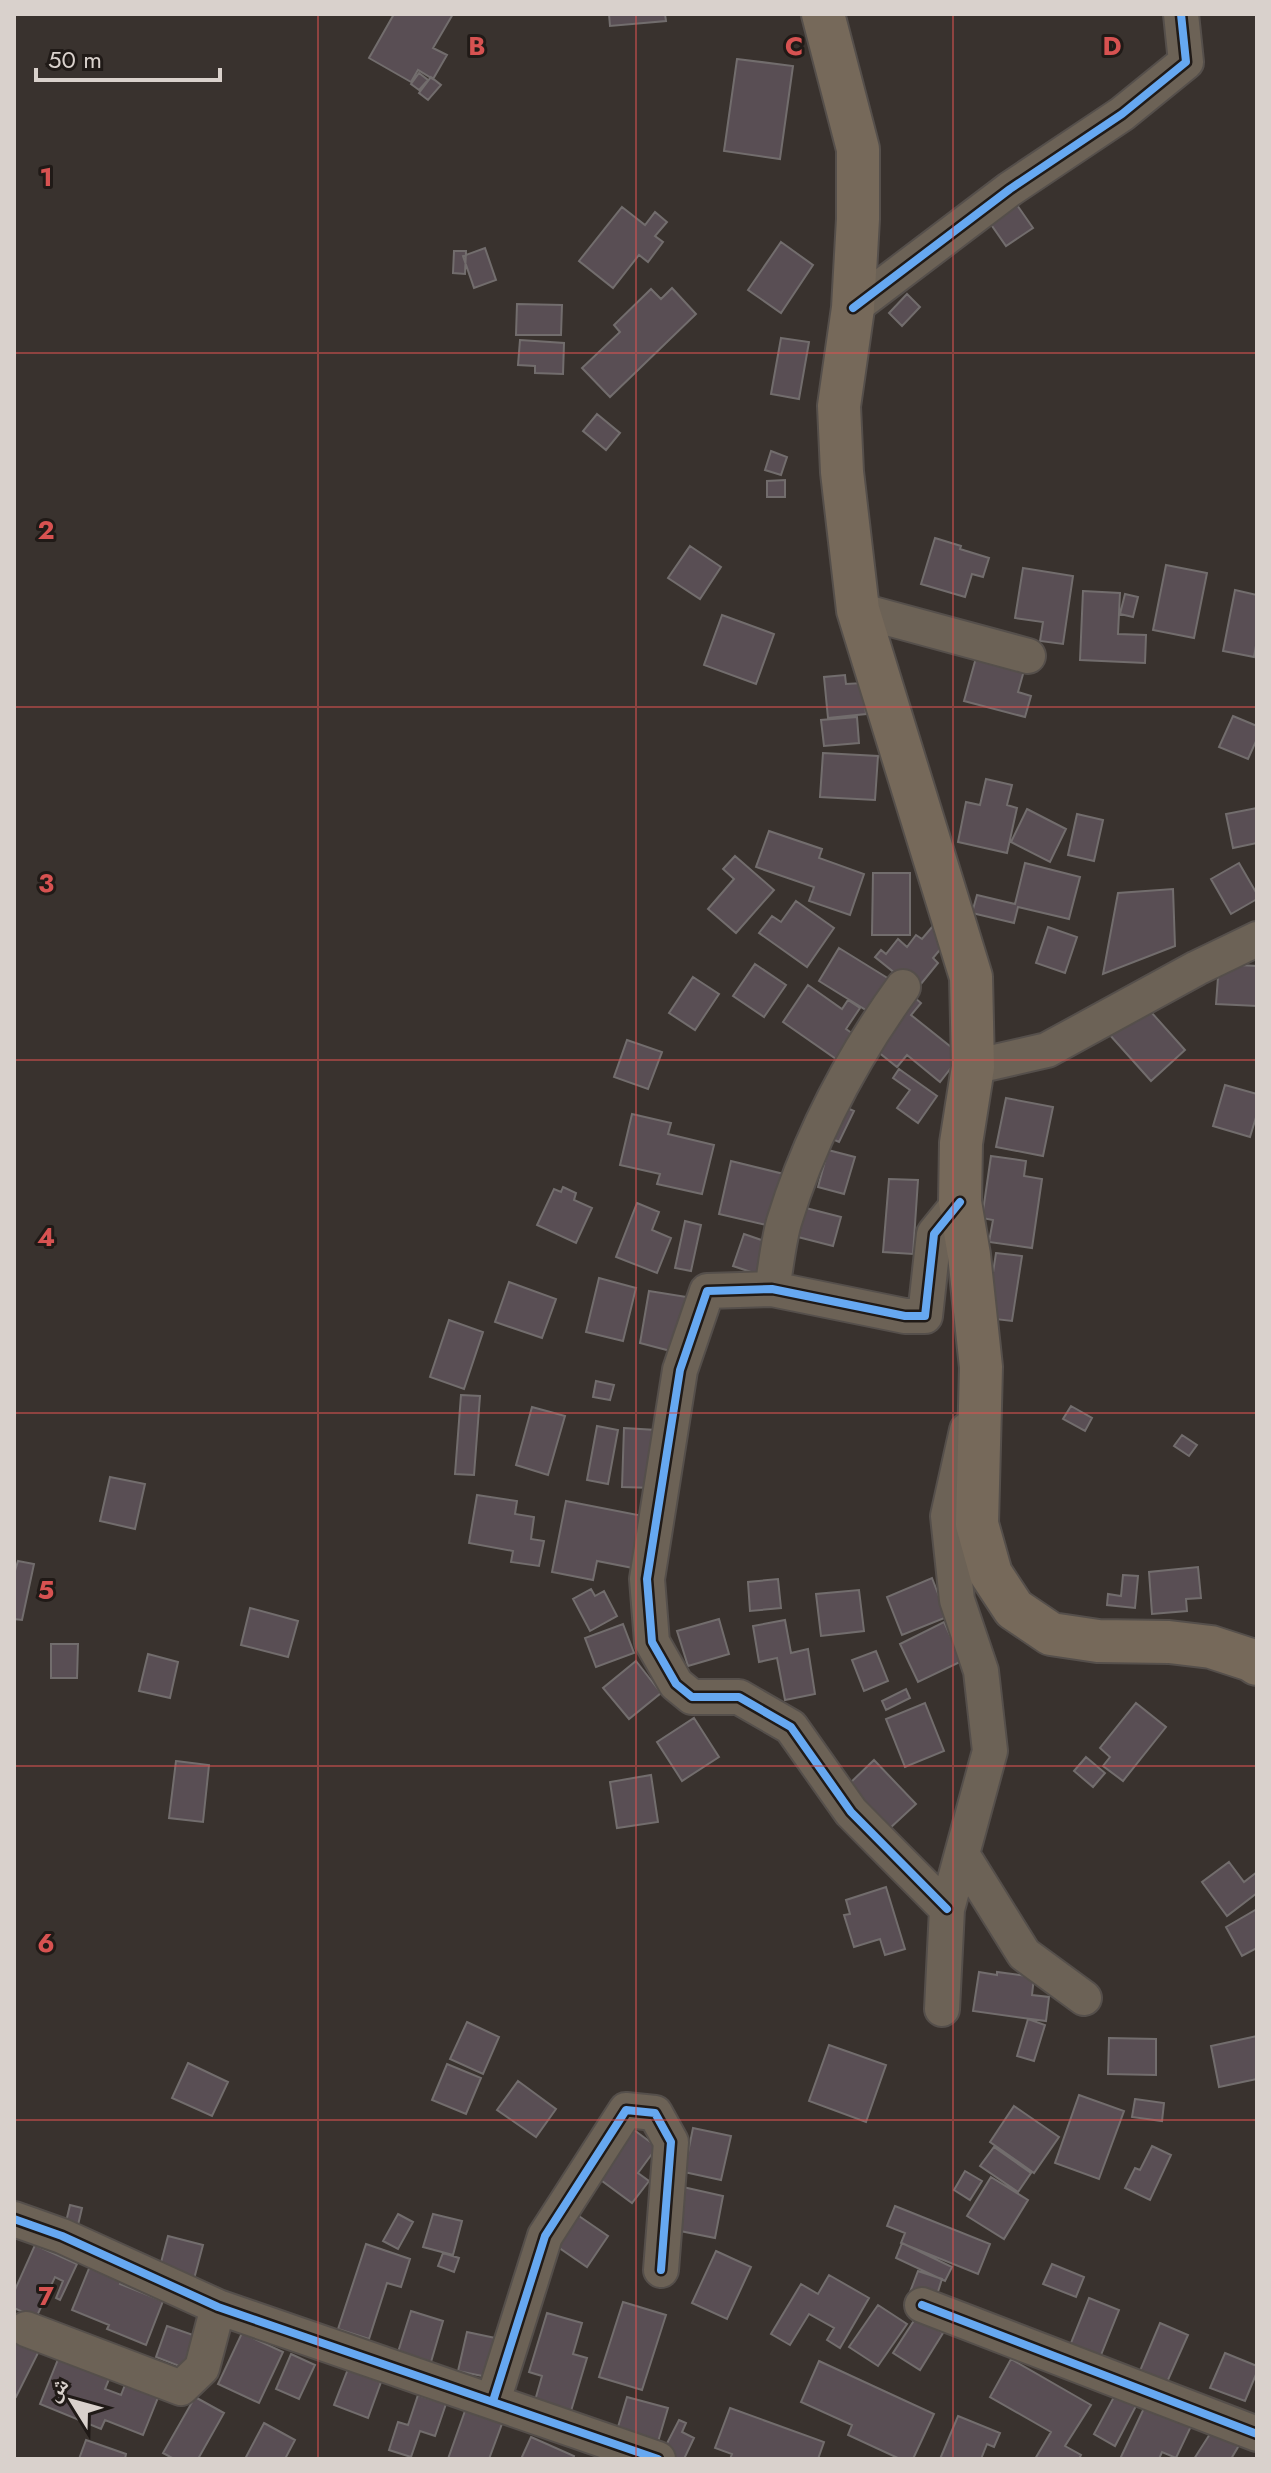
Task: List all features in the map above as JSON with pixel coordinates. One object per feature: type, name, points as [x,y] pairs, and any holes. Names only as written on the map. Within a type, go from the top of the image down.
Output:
[{"type":"main road","points":[[823,14],[858,149],[853,308],[839,406],[842,472],[858,610],[971,977],[973,1067],[961,1143],[960,1202],[981,1367],[977,1524],[991,1574],[1014,1609],[1051,1634],[1098,1641],[1169,1642],[1211,1647],[1257,1664]]},
{"type":"street","points":[[853,308],[1010,189],[1122,114],[1186,62],[1181,14]]},
{"type":"street","points":[[858,610],[1028,656]]},
{"type":"street","points":[[973,1067],[1047,1050],[1257,939]]},
{"type":"street","points":[[772,1289],[783,1224],[819,1131],[854,1060],[903,987]]},
{"type":"street","points":[[947,1909],[851,1812],[791,1727],[739,1697],[692,1697],[676,1684],[652,1642],[647,1579],[680,1370],[707,1291],[772,1289],[905,1316],[925,1316],[934,1234],[960,1202]]},
{"type":"street","points":[[942,2009],[947,1909],[990,1751],[981,1671],[957,1600],[948,1516],[981,1367]]},
{"type":"street","points":[[963,1856],[1024,1954],[1084,1998]]},
{"type":"street","points":[[493,2401],[545,2236],[626,2110],[655,2113],[671,2142],[661,2270]]},
{"type":"street","points":[[14,2219],[62,2236],[218,2307],[658,2459]]},
{"type":"street","points":[[922,2305],[1257,2434]]},
{"type":"street","points":[[26,2329],[181,2388],[202,2368],[218,2307]]},
{"type":"building","points":[[394,14],[453,14],[433,48],[447,55],[433,79],[418,70],[411,82],[369,58]]},
{"type":"building","points":[[609,14],[665,14],[666,21],[610,26]]},
{"type":"building","points":[[737,59],[793,66],[780,159],[724,151]]},
{"type":"building","points":[[419,73],[428,80],[419,90],[411,84]]},
{"type":"building","points":[[431,77],[441,85],[428,100],[419,93]]},
{"type":"building","points":[[1017,205],[1033,228],[1006,246],[990,223]]},
{"type":"building","points":[[622,207],[645,225],[655,212],[667,222],[655,236],[663,242],[648,262],[639,255],[613,288],[579,261]]},
{"type":"building","points":[[781,242],[813,265],[781,313],[748,290]]},
{"type":"building","points":[[485,248],[496,280],[474,288],[463,256]]},
{"type":"building","points":[[454,251],[466,251],[465,274],[453,273]]},
{"type":"building","points":[[672,288],[696,314],[610,397],[582,368],[620,332],[614,325],[651,289],[661,299]]},
{"type":"building","points":[[907,294],[920,307],[902,326],[889,313]]},
{"type":"building","points":[[517,304],[562,305],[561,335],[516,335]]},
{"type":"building","points":[[781,338],[809,342],[799,399],[771,394]]},
{"type":"building","points":[[520,340],[564,343],[563,374],[535,373],[535,366],[518,365]]},
{"type":"building","points":[[597,414],[620,433],[606,450],[583,431]]},
{"type":"building","points":[[771,451],[787,457],[781,475],[765,470]]},
{"type":"building","points":[[785,480],[785,497],[767,497],[767,481]]},
{"type":"building","points":[[935,538],[989,558],[983,577],[972,574],[965,597],[921,584]]},
{"type":"building","points":[[690,546],[721,567],[700,599],[668,578]]},
{"type":"building","points":[[1166,565],[1207,573],[1194,638],[1153,630]]},
{"type":"building","points":[[1023,568],[1073,576],[1063,644],[1040,641],[1043,622],[1015,618]]},
{"type":"building","points":[[1235,590],[1257,595],[1254,657],[1223,651]]},
{"type":"building","points":[[1083,591],[1120,593],[1118,634],[1146,635],[1145,663],[1080,660]]},
{"type":"building","points":[[1125,594],[1138,597],[1133,617],[1120,614]]},
{"type":"building","points":[[722,615],[774,634],[756,684],[704,665]]},
{"type":"building","points":[[977,654],[1025,667],[1018,692],[1031,696],[1025,717],[964,701]]},
{"type":"building","points":[[845,675],[846,684],[863,683],[866,714],[828,718],[824,677]]},
{"type":"building","points":[[1233,716],[1257,726],[1257,739],[1248,759],[1219,747]]},
{"type":"building","points":[[857,717],[859,743],[824,746],[821,720]]},
{"type":"building","points":[[823,753],[878,756],[875,800],[820,797]]},
{"type":"building","points":[[986,779],[1012,785],[1007,805],[1017,808],[1007,853],[958,842],[966,802],[980,805]]},
{"type":"building","points":[[1257,808],[1257,843],[1233,848],[1226,814]]},
{"type":"building","points":[[1027,809],[1066,829],[1050,862],[1011,842]]},
{"type":"building","points":[[1077,814],[1103,820],[1094,861],[1068,855]]},
{"type":"building","points":[[769,831],[822,849],[819,858],[864,874],[850,915],[809,901],[814,887],[756,867]]},
{"type":"building","points":[[735,856],[774,890],[736,933],[708,909],[734,879],[723,869]]},
{"type":"building","points":[[1025,863],[1080,877],[1069,919],[1018,907],[1014,923],[972,913],[977,895],[1015,904]]},
{"type":"building","points":[[1239,863],[1257,899],[1231,914],[1211,879]]},
{"type":"building","points":[[873,873],[910,873],[910,935],[872,935]]},
{"type":"building","points":[[1173,889],[1175,946],[1103,974],[1118,893]]},
{"type":"building","points":[[796,901],[834,928],[807,967],[759,933],[772,916],[781,922]]},
{"type":"building","points":[[938,920],[954,933],[933,958],[938,963],[916,990],[875,957],[881,950],[886,954],[898,939],[907,947],[916,935],[922,939]]},
{"type":"building","points":[[1048,927],[1077,937],[1065,973],[1036,963]]},
{"type":"building","points":[[839,948],[894,982],[874,1015],[819,981]]},
{"type":"building","points":[[755,964],[786,985],[764,1017],[733,996]]},
{"type":"building","points":[[1219,964],[1257,966],[1257,1006],[1216,1004]]},
{"type":"building","points":[[693,977],[719,994],[695,1030],[669,1013]]},
{"type":"building","points":[[808,985],[842,1009],[848,1000],[860,1008],[846,1029],[856,1036],[839,1061],[783,1022]]},
{"type":"building","points":[[908,992],[921,1003],[911,1015],[961,1055],[940,1082],[907,1055],[897,1067],[867,1043]]},
{"type":"building","points":[[1143,1003],[1185,1050],[1151,1081],[1109,1034]]},
{"type":"building","points":[[627,1040],[662,1052],[648,1089],[614,1077]]},
{"type":"building","points":[[899,1069],[937,1096],[918,1123],[897,1108],[910,1090],[893,1078]]},
{"type":"building","points":[[1225,1085],[1257,1094],[1257,1114],[1250,1137],[1213,1126]]},
{"type":"building","points":[[1006,1098],[1053,1107],[1043,1156],[996,1147]]},
{"type":"building","points":[[838,1104],[854,1111],[839,1142],[823,1135]]},
{"type":"building","points":[[632,1114],[671,1123],[668,1134],[714,1145],[702,1194],[657,1184],[660,1174],[620,1165]]},
{"type":"building","points":[[828,1150],[855,1157],[844,1194],[818,1187]]},
{"type":"building","points":[[991,1156],[1026,1161],[1024,1176],[1042,1179],[1032,1248],[989,1242],[993,1220],[982,1218]]},
{"type":"building","points":[[731,1161],[792,1176],[779,1228],[719,1214]]},
{"type":"building","points":[[889,1179],[918,1180],[913,1254],[883,1252]]},
{"type":"building","points":[[563,1187],[576,1193],[574,1200],[592,1208],[576,1243],[537,1225],[554,1189],[561,1192]]},
{"type":"building","points":[[637,1203],[659,1212],[652,1230],[671,1238],[657,1273],[616,1257]]},
{"type":"building","points":[[802,1207],[841,1217],[833,1246],[794,1236]]},
{"type":"building","points":[[685,1221],[701,1225],[691,1271],[675,1268]]},
{"type":"building","points":[[744,1234],[773,1244],[763,1276],[733,1266]]},
{"type":"building","points":[[996,1253],[1022,1256],[1012,1321],[986,1318]]},
{"type":"building","points":[[599,1278],[636,1288],[623,1341],[586,1332]]},
{"type":"building","points":[[509,1282],[556,1299],[542,1338],[495,1322]]},
{"type":"building","points":[[649,1291],[693,1298],[678,1353],[640,1343]]},
{"type":"building","points":[[449,1320],[483,1332],[464,1389],[430,1377]]},
{"type":"building","points":[[596,1381],[614,1385],[610,1400],[593,1397]]},
{"type":"building","points":[[461,1395],[480,1396],[474,1475],[455,1474]]},
{"type":"building","points":[[1071,1406],[1092,1418],[1085,1431],[1063,1419]]},
{"type":"building","points":[[532,1407],[565,1416],[548,1475],[516,1465]]},
{"type":"building","points":[[597,1426],[618,1430],[608,1484],[587,1480]]},
{"type":"building","points":[[624,1428],[656,1430],[654,1488],[622,1487]]},
{"type":"building","points":[[1182,1435],[1197,1445],[1189,1456],[1174,1446]]},
{"type":"building","points":[[110,1477],[145,1484],[135,1529],[100,1521]]},
{"type":"building","points":[[477,1495],[517,1501],[515,1514],[534,1517],[531,1539],[544,1541],[539,1566],[511,1562],[513,1551],[469,1543]]},
{"type":"building","points":[[566,1501],[648,1517],[638,1569],[597,1561],[593,1580],[552,1572]]},
{"type":"building","points":[[18,1561],[34,1564],[22,1620],[14,1619],[14,1574]]},
{"type":"building","points":[[1198,1567],[1201,1598],[1186,1599],[1187,1611],[1152,1614],[1149,1572]]},
{"type":"building","points":[[1123,1575],[1138,1576],[1135,1608],[1107,1605],[1108,1594],[1121,1596]]},
{"type":"building","points":[[932,1578],[947,1617],[902,1635],[887,1597]]},
{"type":"building","points":[[778,1579],[781,1608],[750,1611],[748,1582]]},
{"type":"building","points":[[591,1589],[595,1596],[604,1591],[617,1616],[590,1631],[573,1599]]},
{"type":"building","points":[[859,1590],[864,1631],[821,1636],[816,1594]]},
{"type":"building","points":[[250,1608],[298,1621],[288,1657],[241,1645]]},
{"type":"building","points":[[719,1619],[729,1654],[688,1666],[677,1631]]},
{"type":"building","points":[[785,1620],[791,1653],[808,1649],[815,1694],[785,1700],[777,1658],[759,1662],[753,1626]]},
{"type":"building","points":[[944,1622],[962,1661],[918,1682],[900,1644]]},
{"type":"building","points":[[623,1624],[634,1653],[596,1667],[585,1638]]},
{"type":"building","points":[[51,1644],[78,1644],[77,1678],[51,1678]]},
{"type":"building","points":[[876,1651],[888,1681],[864,1691],[852,1660]]},
{"type":"building","points":[[148,1654],[178,1662],[170,1698],[139,1691]]},
{"type":"building","points":[[636,1661],[661,1693],[629,1719],[603,1688]]},
{"type":"building","points":[[906,1689],[910,1698],[886,1710],[882,1701]]},
{"type":"building","points":[[925,1703],[944,1751],[905,1767],[886,1719]]},
{"type":"building","points":[[1136,1703],[1166,1727],[1123,1781],[1103,1766],[1110,1757],[1100,1748]]},
{"type":"building","points":[[694,1718],[719,1757],[682,1781],[657,1742]]},
{"type":"building","points":[[1086,1757],[1105,1773],[1093,1787],[1074,1771]]},
{"type":"building","points":[[874,1760],[916,1804],[889,1829],[848,1785]]},
{"type":"building","points":[[176,1761],[209,1765],[203,1822],[169,1818]]},
{"type":"building","points":[[651,1775],[658,1822],[617,1828],[610,1782]]},
{"type":"building","points":[[1229,1862],[1244,1882],[1257,1872],[1257,1893],[1227,1916],[1202,1882]]},
{"type":"building","points":[[886,1887],[905,1949],[885,1955],[880,1939],[854,1947],[844,1915],[850,1914],[846,1900]]},
{"type":"building","points":[[1257,1909],[1257,1948],[1242,1956],[1226,1927]]},
{"type":"building","points":[[979,1972],[1034,1977],[1032,1995],[1049,1997],[1046,2021],[973,2011]]},
{"type":"building","points":[[1028,2019],[1045,2025],[1034,2061],[1017,2056]]},
{"type":"building","points":[[467,2022],[499,2037],[483,2074],[450,2059]]},
{"type":"building","points":[[1257,2036],[1257,2079],[1219,2087],[1211,2046]]},
{"type":"building","points":[[1109,2038],[1156,2039],[1156,2075],[1108,2074]]},
{"type":"building","points":[[829,2045],[886,2065],[866,2122],[809,2101]]},
{"type":"building","points":[[188,2063],[228,2082],[212,2116],[172,2098]]},
{"type":"building","points":[[447,2064],[481,2078],[466,2114],[432,2100]]},
{"type":"building","points":[[518,2081],[556,2109],[536,2137],[497,2110]]},
{"type":"building","points":[[1079,2095],[1124,2111],[1099,2179],[1055,2163]]},
{"type":"building","points":[[1135,2099],[1164,2103],[1162,2121],[1132,2117]]},
{"type":"building","points":[[1014,2106],[1059,2137],[1034,2173],[990,2142]]},
{"type":"building","points":[[630,2127],[657,2147],[638,2173],[649,2181],[632,2203],[594,2175]]},
{"type":"building","points":[[693,2128],[731,2136],[721,2180],[684,2172]]},
{"type":"building","points":[[1152,2146],[1171,2155],[1150,2200],[1125,2188],[1135,2168],[1140,2170]]},
{"type":"building","points":[[994,2147],[1031,2173],[1018,2192],[980,2166]]},
{"type":"building","points":[[965,2171],[982,2181],[970,2200],[954,2190]]},
{"type":"building","points":[[991,2177],[1028,2200],[1004,2239],[967,2216]]},
{"type":"building","points":[[674,2185],[723,2196],[715,2238],[665,2228]]},
{"type":"building","points":[[70,2205],[82,2208],[78,2225],[66,2222]]},
{"type":"building","points":[[895,2206],[990,2244],[978,2274],[901,2243],[905,2233],[887,2226]]},
{"type":"building","points":[[398,2214],[413,2222],[398,2249],[383,2241]]},
{"type":"building","points":[[433,2214],[462,2221],[453,2255],[423,2247]]},
{"type":"building","points":[[576,2214],[608,2236],[587,2267],[555,2245]]},
{"type":"building","points":[[168,2236],[203,2245],[194,2279],[159,2270]]},
{"type":"building","points":[[902,2243],[952,2267],[945,2281],[896,2258]]},
{"type":"building","points":[[366,2244],[410,2259],[401,2287],[387,2283],[369,2339],[338,2329]]},
{"type":"building","points":[[35,2245],[77,2264],[60,2300],[56,2298],[63,2281],[55,2277],[36,2318],[14,2308],[14,2292]]},
{"type":"building","points":[[716,2251],[751,2267],[727,2319],[692,2303]]},
{"type":"building","points":[[443,2253],[459,2258],[454,2272],[438,2266]]},
{"type":"building","points":[[1052,2264],[1084,2277],[1076,2297],[1043,2284]]},
{"type":"building","points":[[90,2266],[122,2279],[120,2284],[163,2301],[146,2345],[72,2310]]},
{"type":"building","points":[[918,2271],[942,2279],[935,2301],[910,2292]]},
{"type":"building","points":[[829,2275],[869,2298],[840,2348],[827,2340],[834,2328],[809,2314],[790,2345],[771,2334],[801,2284],[818,2294]]},
{"type":"building","points":[[1089,2298],[1119,2310],[1099,2360],[1069,2348]]},
{"type":"building","points":[[623,2302],[666,2315],[642,2390],[599,2377]]},
{"type":"building","points":[[878,2305],[907,2324],[878,2366],[849,2347]]},
{"type":"building","points":[[411,2311],[443,2321],[431,2362],[398,2352]]},
{"type":"building","points":[[547,2313],[582,2323],[573,2354],[587,2358],[568,2421],[532,2411],[542,2376],[529,2372]]},
{"type":"building","points":[[917,2316],[943,2333],[920,2370],[893,2353]]},
{"type":"building","points":[[1160,2323],[1188,2335],[1164,2389],[1137,2378]]},
{"type":"building","points":[[167,2326],[199,2337],[187,2369],[156,2357]]},
{"type":"building","points":[[14,2331],[42,2345],[16,2397],[14,2396]]},
{"type":"building","points":[[467,2332],[505,2340],[497,2379],[458,2371]]},
{"type":"building","points":[[242,2333],[283,2352],[259,2403],[218,2384]]},
{"type":"building","points":[[63,2347],[114,2367],[105,2389],[121,2395],[130,2372],[163,2385],[143,2435],[105,2420],[101,2429],[40,2404]]},
{"type":"building","points":[[1225,2353],[1257,2366],[1245,2401],[1210,2388]]},
{"type":"building","points":[[291,2354],[315,2365],[299,2399],[276,2389]]},
{"type":"building","points":[[1011,2359],[1091,2405],[1065,2446],[1081,2455],[1079,2459],[1035,2459],[1051,2432],[990,2397]]},
{"type":"building","points":[[819,2361],[934,2414],[913,2459],[900,2459],[848,2435],[852,2425],[801,2402]]},
{"type":"building","points":[[348,2369],[381,2382],[368,2418],[334,2405]]},
{"type":"building","points":[[418,2395],[446,2404],[435,2436],[420,2431],[411,2457],[389,2450],[398,2422],[408,2425]]},
{"type":"building","points":[[1115,2395],[1136,2406],[1115,2446],[1094,2434]]},
{"type":"building","points":[[195,2397],[224,2413],[198,2459],[174,2459],[163,2453]]},
{"type":"building","points":[[627,2397],[668,2408],[655,2452],[614,2440]]},
{"type":"building","points":[[1145,2406],[1194,2420],[1176,2458],[1162,2452],[1159,2459],[1120,2459]]},
{"type":"building","points":[[466,2408],[503,2421],[489,2459],[448,2459]]},
{"type":"building","points":[[730,2408],[824,2442],[818,2459],[730,2459],[732,2454],[715,2448]]},
{"type":"building","points":[[958,2416],[1000,2433],[994,2447],[987,2444],[981,2459],[940,2459]]},
{"type":"building","points":[[679,2420],[686,2423],[682,2432],[694,2438],[684,2459],[662,2453]]},
{"type":"building","points":[[264,2423],[295,2440],[285,2459],[245,2459]]},
{"type":"building","points":[[1215,2426],[1241,2442],[1231,2459],[1194,2459]]},
{"type":"building","points":[[531,2437],[574,2456],[573,2459],[521,2459]]},
{"type":"building","points":[[86,2440],[126,2454],[125,2459],[79,2459]]},
{"type":"cycle path","points":[[853,308],[1010,189],[1122,114],[1186,62],[1181,14]]},
{"type":"cycle path","points":[[947,1909],[851,1812],[791,1727],[739,1697],[692,1697],[676,1684],[652,1642],[647,1579],[680,1370],[707,1291],[772,1289],[905,1316],[925,1316],[934,1234],[960,1202]]},
{"type":"cycle path","points":[[493,2401],[545,2236],[626,2110],[655,2113],[671,2142],[661,2270]]},
{"type":"cycle path","points":[[14,2219],[62,2236],[218,2307],[658,2459]]},
{"type":"cycle path","points":[[922,2305],[1257,2434]]}]
